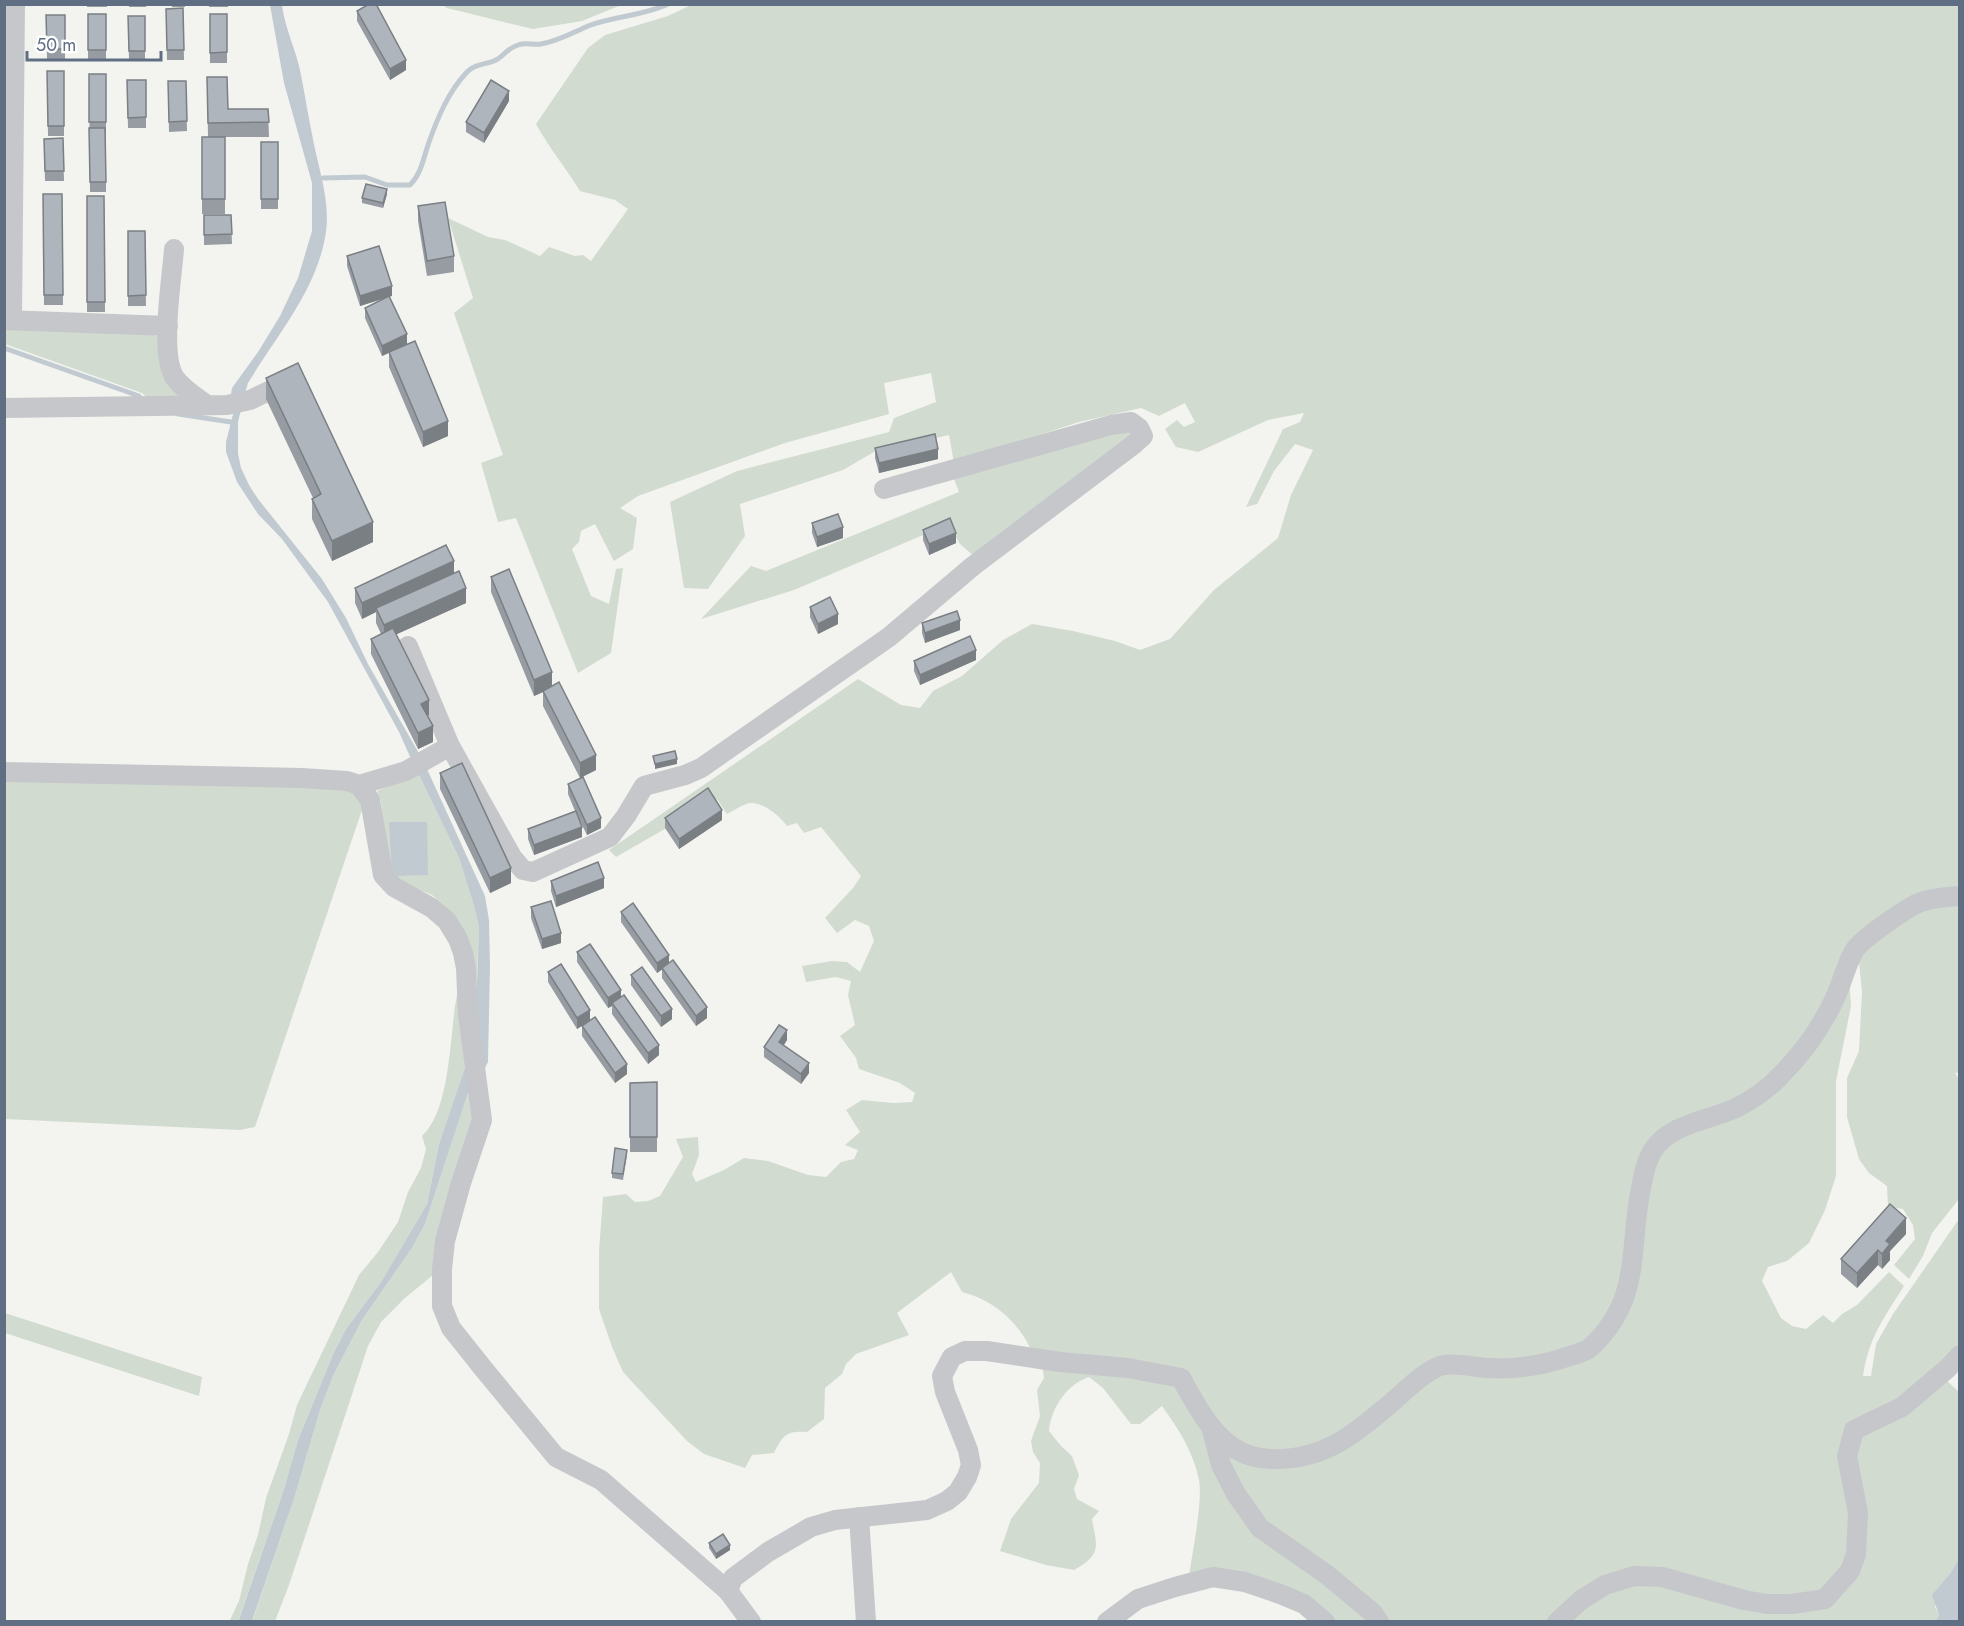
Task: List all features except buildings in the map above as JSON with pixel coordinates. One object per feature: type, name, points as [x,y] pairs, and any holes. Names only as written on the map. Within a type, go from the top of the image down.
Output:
[{"type":"street","points":[[15,4],[8,320],[168,326]]},
{"type":"street","points":[[174,249],[167,358],[174,377],[184,389],[207,405]]},
{"type":"street","points":[[4,408],[227,405],[250,400],[303,375]]},
{"type":"street","points":[[408,646],[442,751],[512,857],[523,870],[533,872],[610,837],[627,816],[644,786],[685,775],[701,768],[889,637],[973,566],[1143,436],[1139,428],[1131,422],[1111,425],[884,489]]},
{"type":"street","points":[[359,786],[406,771],[442,751]]},
{"type":"street","points":[[4,772],[302,778],[347,781],[359,786],[370,800],[383,875],[394,887],[432,908],[447,921],[458,939],[466,968],[468,1015],[482,1120],[461,1182],[445,1241],[442,1306],[452,1328],[556,1457],[601,1480],[728,1591],[751,1622]]},
{"type":"street","points":[[728,1591],[733,1578],[768,1552],[811,1527],[835,1520],[927,1510],[947,1501],[958,1492],[971,1465],[968,1450],[945,1392],[942,1376],[952,1357],[965,1352],[987,1351],[1060,1362],[1128,1368],[1181,1378],[1211,1427],[1227,1443],[1243,1453],[1264,1459],[1311,1455],[1338,1444],[1421,1378],[1441,1366],[1461,1364],[1490,1368],[1515,1368],[1550,1364],[1588,1350],[1617,1318],[1627,1293],[1632,1267],[1638,1203],[1645,1168],[1652,1151],[1666,1135],[1736,1108],[1763,1091],[1780,1076],[1815,1034],[1834,1001],[1855,950],[1875,932],[1916,904],[1936,898],[1959,896]]},
{"type":"street","points":[[1557,1622],[1581,1600],[1605,1585],[1634,1576],[1662,1577],[1744,1600],[1767,1604],[1792,1604],[1825,1599],[1850,1571],[1856,1554],[1858,1513],[1847,1456],[1854,1430],[1902,1407],[1948,1368],[1959,1355]]},
{"type":"street","points":[[1211,1427],[1221,1465],[1236,1494],[1260,1528],[1326,1574],[1373,1613],[1379,1622]]},
{"type":"street","points":[[859,1517],[866,1622]]},
{"type":"street","points":[[1107,1622],[1138,1599],[1213,1577],[1245,1582],[1280,1594],[1304,1604],[1325,1622]]},
{"type":"shaded area","points":[[270,5],[282,5],[299,66],[326,199],[327,225],[320,258],[303,296],[248,383],[244,396],[230,400],[232,388],[280,316],[298,278],[312,231],[312,183],[284,83]]},
{"type":"shaded area","points":[[443,5],[621,5],[582,21],[533,29],[447,8]]},
{"type":"shaded area","points":[[691,5],[1959,5],[1959,892],[1873,930],[1831,1000],[1761,1088],[1664,1132],[1624,1292],[1587,1347],[1549,1360],[1461,1361],[1336,1441],[1286,1455],[1229,1441],[1183,1375],[1033,1354],[1021,1332],[1005,1314],[985,1301],[962,1292],[951,1272],[897,1313],[909,1335],[856,1354],[846,1364],[842,1374],[825,1388],[824,1419],[807,1432],[794,1432],[786,1435],[774,1453],[752,1455],[745,1468],[704,1454],[687,1441],[623,1372],[599,1309],[599,1251],[603,1197],[626,1194],[635,1202],[648,1201],[660,1196],[683,1157],[676,1139],[698,1137],[699,1155],[692,1174],[696,1182],[744,1158],[768,1161],[808,1175],[826,1177],[841,1162],[854,1159],[858,1150],[845,1145],[860,1132],[846,1110],[862,1100],[912,1102],[915,1093],[900,1083],[859,1069],[856,1058],[840,1036],[855,1025],[848,995],[851,981],[836,977],[806,982],[802,966],[832,961],[847,962],[860,972],[874,941],[869,926],[855,920],[837,933],[825,918],[861,876],[821,827],[804,833],[797,823],[787,826],[771,810],[755,803],[744,805],[727,814],[717,799],[616,857],[609,850],[858,679],[901,705],[920,708],[933,691],[962,676],[1003,640],[1032,624],[1115,641],[1140,650],[1170,639],[1214,590],[1278,538],[1291,495],[1313,450],[1295,444],[1274,471],[1257,504],[1246,507],[1283,429],[1300,422],[1304,413],[1268,420],[1198,452],[1176,447],[1165,429],[1177,420],[1184,427],[1195,422],[1185,403],[1159,416],[1141,408],[1079,422],[954,463],[949,435],[874,452],[843,470],[740,504],[745,536],[708,589],[684,588],[670,502],[737,471],[889,432],[894,418],[936,402],[931,373],[884,383],[889,414],[785,443],[638,496],[620,508],[637,518],[633,549],[614,561],[595,524],[581,531],[579,542],[572,549],[591,596],[609,604],[616,569],[623,568],[611,653],[578,673],[516,518],[498,522],[481,463],[503,455],[454,313],[473,298],[448,218],[488,237],[505,240],[540,256],[549,247],[575,256],[583,255],[591,261],[628,209],[615,200],[580,191],[536,124],[588,48],[605,35],[668,16]]},
{"type":"shaded area","points":[[4,324],[152,334],[158,337],[184,397],[151,401],[142,393],[5,344]]},
{"type":"shaded area","points":[[234,410],[241,410],[238,422],[238,454],[241,468],[249,485],[322,579],[346,618],[368,664],[421,757],[412,761],[399,732],[328,602],[282,539],[258,514],[237,482],[226,452],[226,442]]},
{"type":"shaded area","points":[[1127,428],[1130,436],[975,557],[960,544],[949,524],[794,590],[701,619],[751,566],[766,571],[959,492],[952,474]]},
{"type":"shaded area","points":[[427,769],[485,896],[489,920],[490,967],[488,1062],[472,1081],[425,1224],[412,1248],[362,1320],[333,1376],[252,1621],[238,1622],[283,1492],[298,1440],[334,1352],[346,1329],[381,1282],[427,1204],[439,1144],[475,1039],[479,927],[459,858],[418,773]]},
{"type":"shaded area","points":[[418,773],[459,858],[479,927],[475,1017],[459,924],[443,904],[432,895],[388,874],[381,802],[377,791]]},
{"type":"shaded area","points":[[5,777],[339,785],[366,798],[255,1127],[240,1130],[5,1119]]},
{"type":"shaded area","points":[[389,822],[427,822],[428,875],[392,876]]},
{"type":"shaded area","points":[[1959,900],[1960,1072],[1955,1073],[1960,1081],[1959,1199],[1932,1233],[1923,1256],[1909,1279],[1894,1265],[1915,1239],[1913,1225],[1903,1209],[1888,1207],[1887,1186],[1869,1173],[1859,1159],[1847,1117],[1847,1078],[1859,1051],[1862,992],[1858,952],[1918,908]]},
{"type":"shaded area","points":[[462,969],[465,1070],[439,1144],[427,1204],[381,1282],[346,1329],[334,1352],[298,1440],[283,1492],[238,1621],[229,1622],[239,1601],[266,1498],[297,1405],[359,1275],[398,1222],[408,1192],[421,1168],[426,1149],[422,1136],[431,1125],[438,1110],[447,1075]]},
{"type":"shaded area","points":[[1849,976],[1851,1006],[1836,1081],[1836,1176],[1825,1210],[1809,1243],[1787,1261],[1768,1267],[1762,1281],[1781,1318],[1792,1326],[1806,1329],[1823,1315],[1833,1323],[1857,1305],[1889,1272],[1904,1286],[1873,1339],[1863,1376],[1871,1376],[1876,1344],[1893,1314],[1959,1219],[1960,1352],[1901,1404],[1852,1428],[1856,1534],[1834,1586],[1792,1601],[1633,1574],[1553,1621],[1382,1621],[1262,1527],[1225,1452],[1312,1459],[1442,1370],[1550,1368],[1620,1320],[1649,1170],[1669,1139],[1765,1094]]},
{"type":"shaded area","points":[[472,1081],[478,1122],[433,1275],[381,1322],[368,1346],[275,1621],[252,1622],[333,1376],[362,1320],[412,1248],[425,1224]]},
{"type":"shaded area","points":[[5,1313],[202,1377],[199,1396],[5,1333]]},
{"type":"shaded area","points":[[1040,1363],[1178,1382],[1208,1429],[1231,1496],[1373,1621],[1333,1621],[1307,1599],[1189,1577],[1200,1490],[1197,1470],[1185,1441],[1162,1406],[1140,1424],[1131,1424],[1103,1388],[1089,1377],[1067,1391],[1053,1414],[1049,1431],[1072,1456],[1079,1475],[1074,1489],[1077,1499],[1099,1511],[1092,1519],[1096,1543],[1093,1554],[1074,1570],[1046,1565],[1000,1551],[1011,1519],[1039,1483],[1040,1463],[1033,1452],[1031,1441],[1040,1416],[1037,1390],[1044,1378]]},
{"type":"shaded area","points":[[1944,1378],[1959,1392],[1959,1559],[1935,1607],[1939,1615],[1936,1621],[1565,1622],[1584,1605],[1634,1581],[1792,1609],[1855,1574],[1853,1456],[1859,1434]]},
{"type":"shaded area","points":[[1959,1559],[1959,1621],[1936,1621],[1939,1615],[1932,1595],[1950,1574]]},
{"type":"waterway","points":[[323,178],[365,177],[387,185],[410,185],[419,171],[444,106],[454,88],[470,69],[496,60],[518,45],[547,43],[588,26],[668,4]]},
{"type":"waterway","points":[[4,348],[139,396]]},
{"type":"waterway","points":[[178,414],[231,422]]}]
